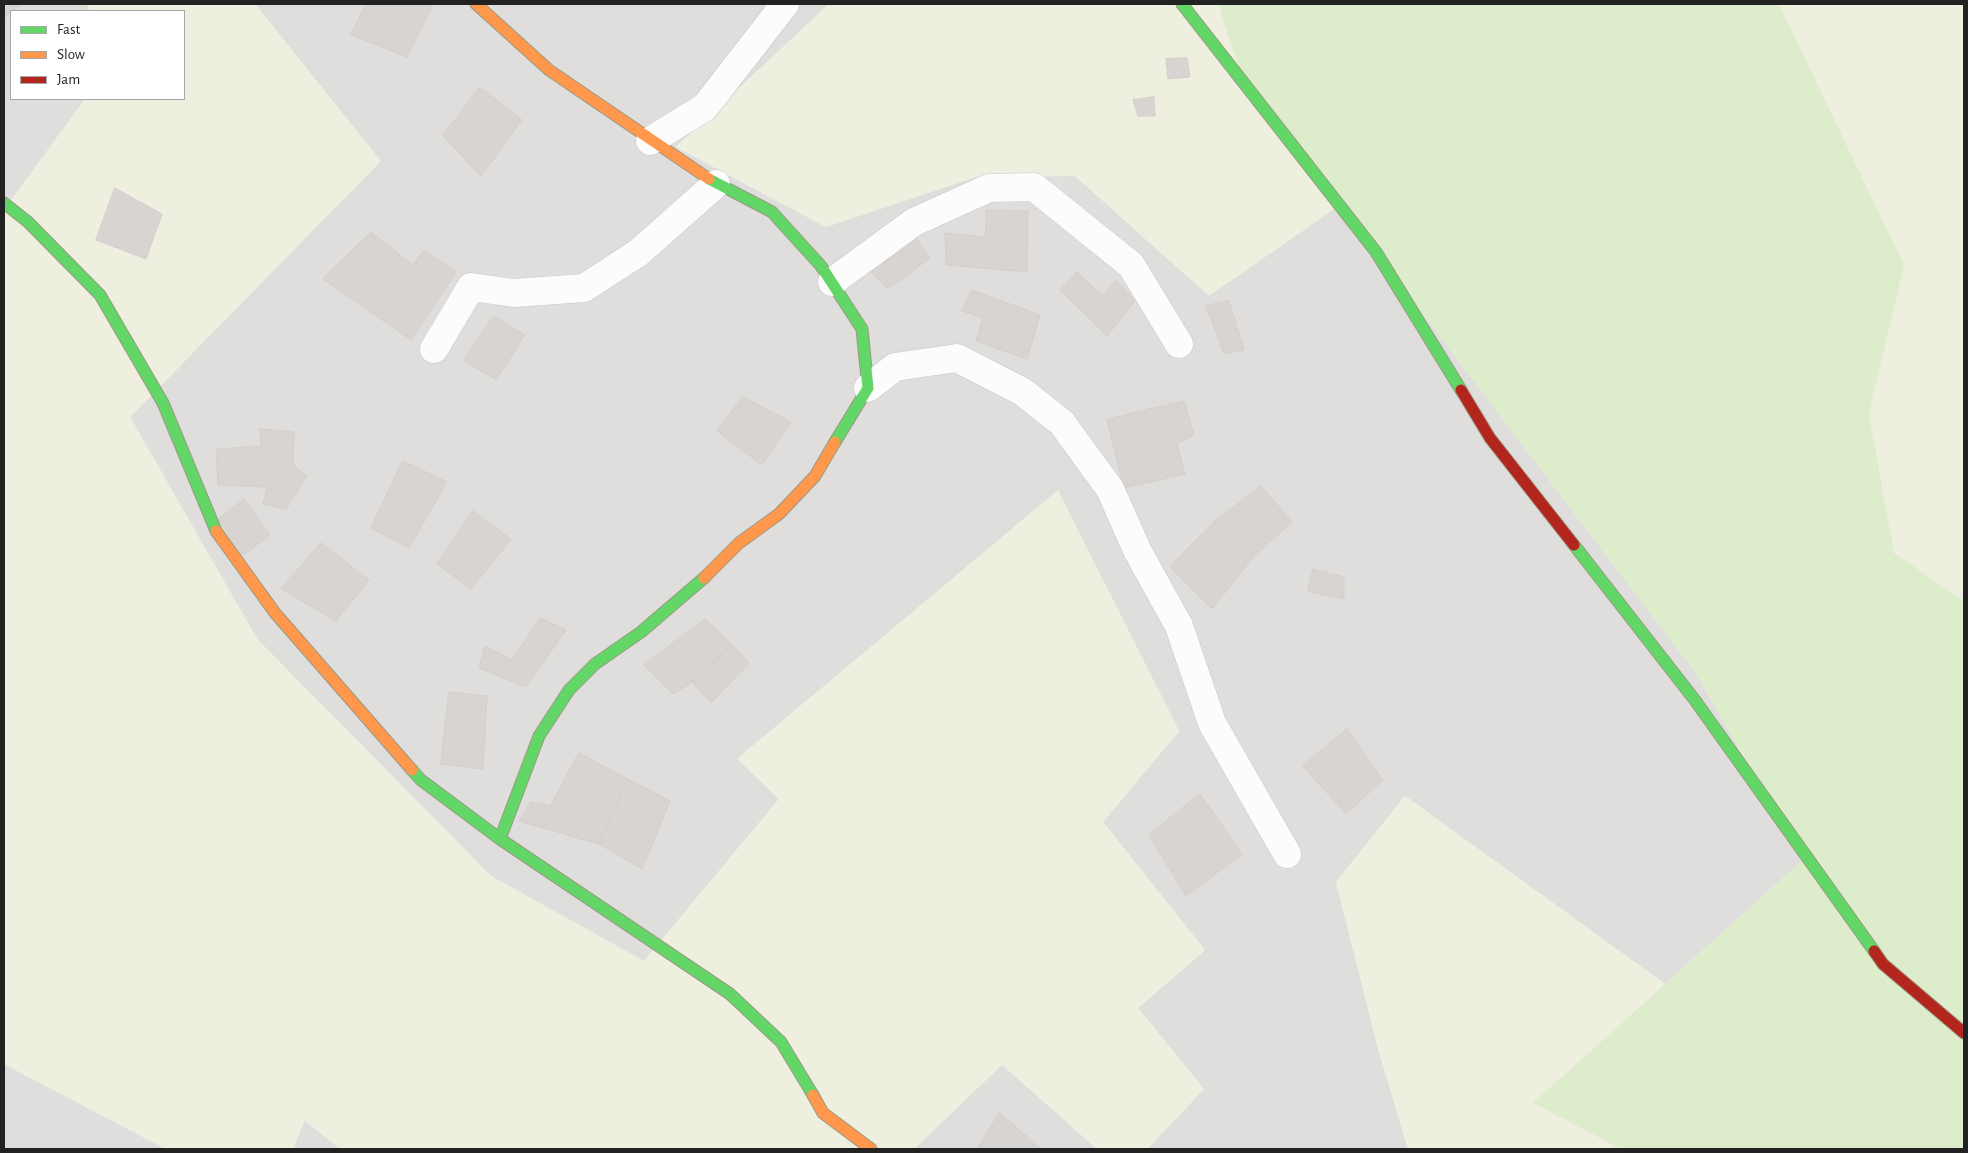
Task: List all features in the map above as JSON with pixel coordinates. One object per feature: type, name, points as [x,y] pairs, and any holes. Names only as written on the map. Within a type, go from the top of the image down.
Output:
[{"type":"street","points":[[476,4],[549,70],[650,141],[716,184],[772,212],[821,266],[862,329],[868,388]]},
{"type":"street","points":[[650,141],[705,107],[785,4]]},
{"type":"street","points":[[1182,4],[1376,252],[1490,438],[1694,699],[1883,964],[1964,1033]]},
{"type":"street","points":[[434,349],[471,287],[514,293],[584,288],[638,253],[716,184]]},
{"type":"street","points":[[832,282],[914,222],[989,188],[1034,187],[1131,265],[1179,344]]},
{"type":"street","points":[[4,203],[28,222],[100,295],[163,403],[212,527],[275,613],[421,780],[500,839],[730,994],[781,1042],[823,1113],[871,1149]]},
{"type":"street","points":[[500,839],[539,736],[569,690],[595,664],[641,632],[694,588],[739,543],[779,514],[815,476],[868,388],[895,367],[957,358],[977,370],[1023,392],[1062,423],[1110,489],[1138,552],[1180,626],[1212,723],[1286,854]]},
{"type":"shaded area","points":[[4,4],[87,4],[90,10],[10,10],[10,100],[84,100],[4,210]]},
{"type":"shaded area","points":[[255,4],[829,4],[676,147],[826,227],[976,177],[1075,176],[1209,295],[1340,205],[1695,672],[1803,860],[1665,984],[1405,796],[1336,882],[1379,1052],[1408,1149],[1147,1149],[1204,1089],[1138,1008],[1205,950],[1103,822],[1179,731],[1058,491],[738,758],[779,799],[644,961],[491,876],[257,639],[130,417],[380,161]]},
{"type":"shaded area","points":[[4,1064],[166,1149],[4,1149]]},
{"type":"shaded area","points":[[1002,1064],[1097,1149],[914,1149]]},
{"type":"shaded area","points":[[304,1120],[340,1149],[293,1149]]},
{"type":"green space","points":[[87,4],[255,4],[381,161],[130,417],[257,639],[491,876],[644,961],[779,799],[737,759],[1058,490],[1179,731],[1103,822],[1205,950],[1138,1008],[1204,1089],[1147,1149],[1097,1149],[1002,1065],[914,1149],[340,1149],[305,1120],[293,1149],[166,1149],[4,1064],[4,210],[84,100],[185,100],[185,10],[90,10]]},
{"type":"green space","points":[[829,4],[1218,4],[1241,75],[1340,205],[1209,296],[1075,176],[976,177],[826,227],[676,147]]},
{"type":"green space","points":[[1218,4],[1779,4],[1904,265],[1869,414],[1894,553],[1964,601],[1964,1149],[1621,1149],[1533,1103],[1803,860],[1695,672],[1241,75]]},
{"type":"green space","points":[[1779,4],[1964,4],[1964,601],[1894,553],[1869,414],[1904,265]]},
{"type":"green space","points":[[1405,796],[1665,984],[1533,1103],[1621,1149],[1408,1149],[1379,1052],[1336,882]]},
{"type":"building","points":[[4,4],[23,4],[15,10],[10,10],[10,14],[4,18]]},
{"type":"building","points":[[366,4],[433,5],[407,57],[351,35]]},
{"type":"building","points":[[1187,58],[1190,77],[1168,79],[1166,59]]},
{"type":"building","points":[[480,87],[522,120],[481,176],[443,136]]},
{"type":"building","points":[[1154,97],[1155,116],[1138,116],[1133,100]]},
{"type":"building","points":[[115,188],[162,214],[146,259],[96,240]]},
{"type":"building","points":[[987,210],[1028,211],[1027,272],[946,265],[945,233],[985,237]]},
{"type":"building","points":[[371,232],[413,265],[424,250],[456,272],[411,340],[323,279]]},
{"type":"building","points":[[914,236],[930,258],[888,289],[869,270]]},
{"type":"building","points":[[1077,272],[1103,296],[1116,280],[1135,301],[1107,336],[1060,290]]},
{"type":"building","points":[[972,290],[1040,315],[1027,359],[976,341],[983,318],[962,311]]},
{"type":"building","points":[[1229,301],[1244,350],[1224,354],[1206,306]]},
{"type":"building","points":[[494,316],[525,335],[496,380],[464,360]]},
{"type":"building","points":[[743,397],[791,422],[762,465],[717,431]]},
{"type":"building","points":[[1184,401],[1194,435],[1177,444],[1185,474],[1124,488],[1107,420]]},
{"type":"building","points":[[260,429],[294,432],[293,465],[307,476],[286,509],[263,504],[267,487],[218,485],[216,449],[261,446]]},
{"type":"building","points":[[403,461],[447,482],[409,548],[371,528]]},
{"type":"building","points":[[1261,486],[1292,522],[1253,557],[1214,522]]},
{"type":"building","points":[[244,499],[270,535],[242,556],[219,519]]},
{"type":"building","points":[[473,511],[511,539],[471,589],[437,564]]},
{"type":"building","points":[[1214,522],[1253,557],[1212,609],[1170,567]]},
{"type":"building","points":[[321,543],[369,580],[336,621],[281,589]]},
{"type":"building","points":[[1313,569],[1344,577],[1344,599],[1308,591]]},
{"type":"building","points":[[540,618],[566,630],[526,687],[479,668],[485,646],[512,660]]},
{"type":"building","points":[[705,619],[732,645],[692,682],[673,694],[644,665]]},
{"type":"building","points":[[732,645],[749,663],[711,703],[692,682]]},
{"type":"building","points":[[449,692],[487,696],[483,769],[441,764]]},
{"type":"building","points":[[1347,729],[1383,780],[1346,814],[1303,766]]},
{"type":"building","points":[[579,753],[628,779],[599,844],[519,821],[531,802],[550,806]]},
{"type":"building","points":[[628,779],[670,801],[642,869],[599,844]]},
{"type":"building","points":[[1200,794],[1242,854],[1186,896],[1149,835]]},
{"type":"building","points":[[1000,1113],[1041,1149],[977,1149]]},
{"type":"traffic: fast","points":[[1182,4],[1376,252],[1461,390]]},
{"type":"traffic: fast","points":[[709,179],[772,212],[821,266],[862,329],[868,388],[835,442]]},
{"type":"traffic: fast","points":[[4,203],[28,222],[100,295],[163,403],[216,531]]},
{"type":"traffic: fast","points":[[1574,545],[1694,699],[1874,951]]},
{"type":"traffic: fast","points":[[500,839],[539,736],[569,690],[595,664],[641,632],[704,578]]},
{"type":"traffic: fast","points":[[412,770],[421,780],[500,839],[730,994],[781,1042],[813,1095]]},
{"type":"traffic: slow","points":[[476,4],[549,70],[709,179]]},
{"type":"traffic: slow","points":[[704,578],[739,543],[779,514],[815,476],[835,442]]},
{"type":"traffic: slow","points":[[216,531],[275,613],[412,770]]},
{"type":"traffic: slow","points":[[813,1095],[823,1113],[871,1149]]},
{"type":"traffic: jam","points":[[1461,390],[1490,438],[1574,545]]},
{"type":"traffic: jam","points":[[1874,951],[1883,964],[1964,1033]]}]
